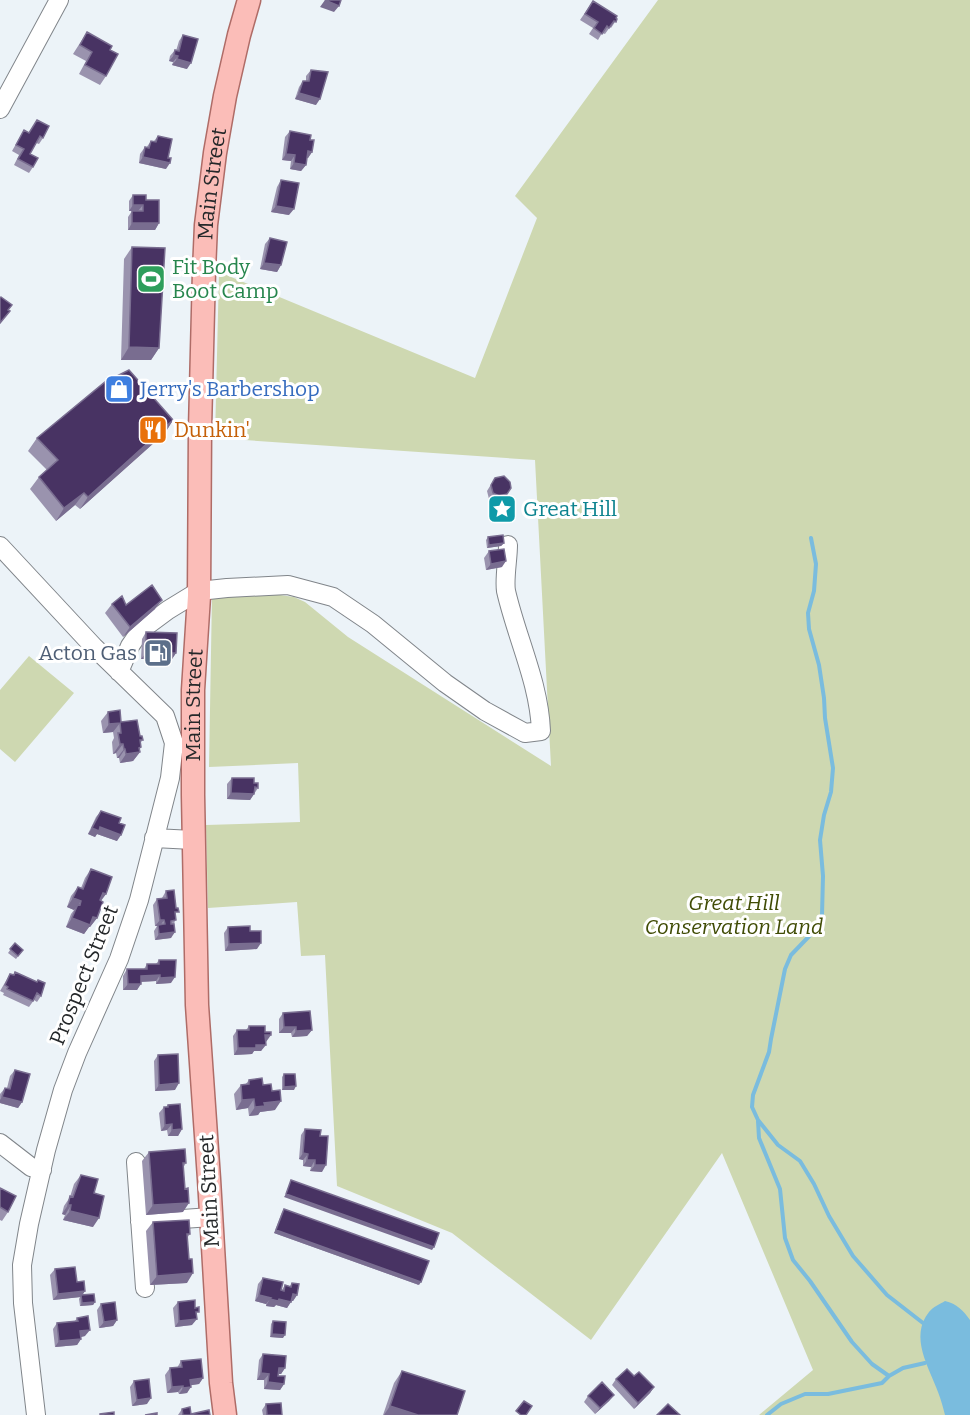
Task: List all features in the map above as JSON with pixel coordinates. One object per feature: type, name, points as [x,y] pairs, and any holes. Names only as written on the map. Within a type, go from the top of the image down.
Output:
[{"type":"main road","name":"Main Street","points":[[225,1415],[221,1383],[197,1005],[193,720],[199,591],[206,225],[225,96],[249,0]]},
{"type":"street","points":[[0,109],[59,0]]},
{"type":"street","points":[[119,672],[130,646],[141,630],[199,591],[288,585],[333,597],[373,624],[445,683],[485,711],[525,733],[541,731],[540,711],[534,683],[506,589],[508,545]]},
{"type":"street","name":"Prospect Street","points":[[0,546],[119,672],[165,716],[174,743],[170,778],[139,900],[119,959],[63,1090],[29,1224],[22,1265],[23,1303],[36,1415]]},
{"type":"street","points":[[167,722],[193,720]]},
{"type":"street","points":[[154,838],[193,840]]},
{"type":"street","points":[[0,1143],[31,1167],[42,1170]]},
{"type":"street","points":[[136,1162],[145,1288]]},
{"type":"street","points":[[140,1222],[211,1217]]},
{"type":"green space","name":"Great Hill Conservation Land","points":[[658,0],[970,0],[970,1415],[759,1415],[813,1370],[722,1153],[591,1340],[452,1233],[337,1186],[325,955],[301,956],[297,902],[208,908],[206,825],[300,822],[298,763],[209,767],[212,595],[273,594],[294,597],[305,602],[348,637],[551,766],[535,460],[215,438],[219,272],[475,378],[537,218],[515,196]]},
{"type":"green space","points":[[29,656],[74,693],[15,762],[0,749],[0,690]]},
{"type":"water","points":[[945,1301],[959,1308],[970,1320],[970,1415],[945,1415],[923,1352],[921,1332],[923,1322],[931,1310]]},
{"type":"building","points":[[325,0],[341,0],[339,6]]},
{"type":"building","points":[[593,1],[617,16],[616,22],[614,21],[609,28],[607,26],[602,34],[594,28],[598,22],[585,14]]},
{"type":"building","points":[[87,32],[112,46],[110,50],[118,54],[106,76],[85,65],[92,52],[80,45]]},
{"type":"building","points":[[183,35],[198,39],[191,63],[177,59],[178,56],[174,55],[175,50],[179,51]]},
{"type":"building","points":[[311,70],[328,72],[320,99],[299,93],[303,81],[309,81]]},
{"type":"building","points":[[37,120],[49,126],[43,138],[40,136],[30,154],[38,158],[33,167],[18,159],[24,149],[16,145],[24,130],[29,133]]},
{"type":"building","points":[[290,131],[311,135],[310,140],[314,140],[312,152],[308,151],[306,165],[294,163],[295,155],[286,154]]},
{"type":"building","points":[[158,136],[172,139],[168,158],[171,158],[170,163],[143,157],[145,147],[149,148],[151,141],[156,142]]},
{"type":"building","points":[[281,180],[299,183],[294,209],[276,206]]},
{"type":"building","points":[[133,195],[146,195],[146,200],[159,200],[159,223],[132,223],[132,211],[143,211],[143,205],[133,205]]},
{"type":"building","points":[[270,238],[287,242],[281,265],[264,263]]},
{"type":"building","points":[[132,247],[165,248],[159,348],[129,347]]},
{"type":"building","points":[[0,298],[12,305],[0,323]]},
{"type":"building","points":[[129,370],[173,420],[88,497],[84,493],[64,508],[39,477],[58,460],[37,438],[105,382]]},
{"type":"building","points":[[504,476],[510,482],[511,488],[507,494],[499,496],[493,493],[491,485],[495,478]]},
{"type":"building","points":[[503,535],[504,543],[489,545],[488,537]]},
{"type":"building","points":[[504,549],[506,561],[491,564],[489,551]]},
{"type":"building","points":[[152,585],[162,600],[130,627],[112,604],[122,596],[126,605]]},
{"type":"building","points":[[146,632],[177,633],[176,653],[146,653]]},
{"type":"building","points":[[120,710],[121,722],[137,720],[143,740],[140,740],[140,752],[126,754],[123,744],[120,744],[118,733],[121,733],[120,723],[109,724],[108,712]]},
{"type":"building","points":[[232,778],[254,778],[254,783],[258,783],[258,788],[255,787],[254,794],[231,793]]},
{"type":"building","points":[[101,811],[121,818],[119,823],[125,825],[121,835],[100,827],[99,831],[92,828]]},
{"type":"building","points":[[91,869],[112,877],[106,894],[103,893],[100,900],[103,902],[97,918],[93,917],[90,925],[72,918],[81,901],[73,898],[78,887],[83,889]]},
{"type":"building","points":[[174,890],[176,908],[179,912],[175,912],[176,920],[171,921],[175,932],[159,934],[158,925],[165,924],[164,920],[160,920],[157,899],[167,898],[166,891]]},
{"type":"building","points":[[250,926],[250,931],[261,931],[261,943],[229,944],[228,927]]},
{"type":"building","points":[[15,943],[23,950],[18,956],[10,949]]},
{"type":"building","points":[[159,960],[176,960],[175,977],[141,976],[141,984],[128,984],[127,969],[147,969],[147,964],[159,964]]},
{"type":"building","points":[[15,972],[37,982],[38,980],[45,983],[41,996],[37,993],[33,1001],[7,989],[5,985],[10,974],[14,975]]},
{"type":"building","points":[[310,1011],[312,1030],[296,1031],[296,1027],[284,1027],[283,1013]]},
{"type":"building","points":[[249,1026],[265,1026],[265,1032],[271,1032],[271,1035],[265,1035],[266,1045],[256,1045],[256,1048],[238,1048],[237,1030],[249,1030]]},
{"type":"building","points":[[178,1054],[179,1083],[159,1085],[158,1055]]},
{"type":"building","points":[[15,1070],[30,1074],[22,1102],[2,1097],[5,1088],[10,1089]]},
{"type":"building","points":[[284,1074],[295,1074],[296,1086],[284,1087]]},
{"type":"building","points":[[262,1078],[263,1085],[271,1084],[272,1091],[280,1090],[281,1101],[264,1103],[265,1106],[255,1107],[254,1099],[242,1100],[241,1085],[249,1084],[249,1080]]},
{"type":"building","points":[[180,1104],[182,1129],[172,1130],[172,1124],[165,1125],[164,1107]]},
{"type":"building","points":[[305,1129],[321,1130],[320,1136],[328,1136],[326,1165],[315,1165],[315,1160],[307,1160],[308,1154],[303,1153]]},
{"type":"building","points":[[185,1149],[186,1163],[183,1163],[185,1189],[188,1188],[189,1203],[153,1205],[149,1152]]},
{"type":"building","points":[[81,1175],[98,1179],[94,1193],[104,1196],[99,1218],[70,1211],[71,1205],[68,1205],[70,1196],[73,1197]]},
{"type":"building","points":[[291,1180],[439,1233],[434,1247],[286,1194]]},
{"type":"building","points":[[0,1188],[16,1196],[8,1212],[0,1207]]},
{"type":"building","points":[[284,1209],[429,1261],[421,1282],[276,1230]]},
{"type":"building","points":[[189,1220],[190,1234],[187,1234],[189,1259],[192,1259],[193,1273],[157,1276],[153,1222]]},
{"type":"building","points":[[75,1267],[77,1282],[84,1281],[85,1291],[58,1294],[55,1269]]},
{"type":"building","points":[[263,1278],[283,1282],[281,1290],[284,1291],[285,1285],[291,1287],[292,1283],[299,1284],[297,1295],[293,1294],[291,1302],[279,1299],[278,1301],[259,1295]]},
{"type":"building","points":[[94,1294],[95,1302],[82,1303],[81,1295]]},
{"type":"building","points":[[195,1300],[195,1308],[199,1307],[199,1312],[196,1312],[197,1319],[179,1321],[178,1302]]},
{"type":"building","points":[[115,1302],[117,1320],[104,1322],[101,1304]]},
{"type":"building","points":[[88,1316],[90,1330],[80,1331],[81,1339],[59,1341],[57,1323],[78,1321],[77,1318]]},
{"type":"building","points":[[273,1321],[286,1322],[285,1335],[272,1334]]},
{"type":"building","points":[[263,1354],[286,1356],[285,1368],[279,1368],[278,1376],[285,1376],[284,1384],[268,1382],[269,1374],[261,1373]]},
{"type":"building","points":[[201,1359],[203,1378],[190,1380],[191,1387],[172,1387],[170,1368],[182,1367],[181,1361]]},
{"type":"building","points":[[627,1369],[634,1376],[639,1372],[654,1387],[638,1403],[616,1379]]},
{"type":"building","points":[[402,1371],[465,1391],[457,1415],[418,1415],[390,1406]]},
{"type":"building","points":[[149,1379],[151,1398],[137,1400],[134,1381]]},
{"type":"building","points":[[602,1382],[614,1395],[600,1408],[588,1396]]},
{"type":"building","points":[[524,1401],[532,1406],[526,1415],[521,1415],[516,1411]]},
{"type":"building","points":[[281,1403],[282,1415],[267,1415],[266,1404]]},
{"type":"building","points":[[668,1404],[680,1415],[657,1415]]},
{"type":"building","points":[[190,1407],[191,1414],[209,1410],[210,1415],[183,1415],[182,1409]]},
{"type":"building","points":[[114,1412],[114,1415],[100,1415],[100,1414]]},
{"type":"waterway","points":[[811,538],[816,564],[814,591],[808,613],[809,629],[819,665],[833,768],[831,792],[820,840],[823,876],[822,915],[818,927],[791,955],[785,969],[769,1052],[753,1095],[752,1107],[758,1120],[778,1145],[800,1161],[853,1256],[887,1295],[923,1323]]},
{"type":"waterway","points":[[758,1121],[759,1138],[780,1189],[785,1238],[793,1260],[852,1342],[872,1364],[889,1376]]},
{"type":"waterway","points":[[767,1415],[781,1404],[805,1394],[828,1394],[882,1383],[903,1368],[925,1363]]},
{"type":"place","name":"Fit Body Boot Camp","points":[[151,279]]},
{"type":"place","name":"Jerry's Barbershop","points":[[119,389]]},
{"type":"place","name":"Dunkin'","points":[[153,430]]},
{"type":"place","name":"Great Hill","points":[[502,509]]},
{"type":"place","name":"Acton Gas","points":[[158,653]]}]
